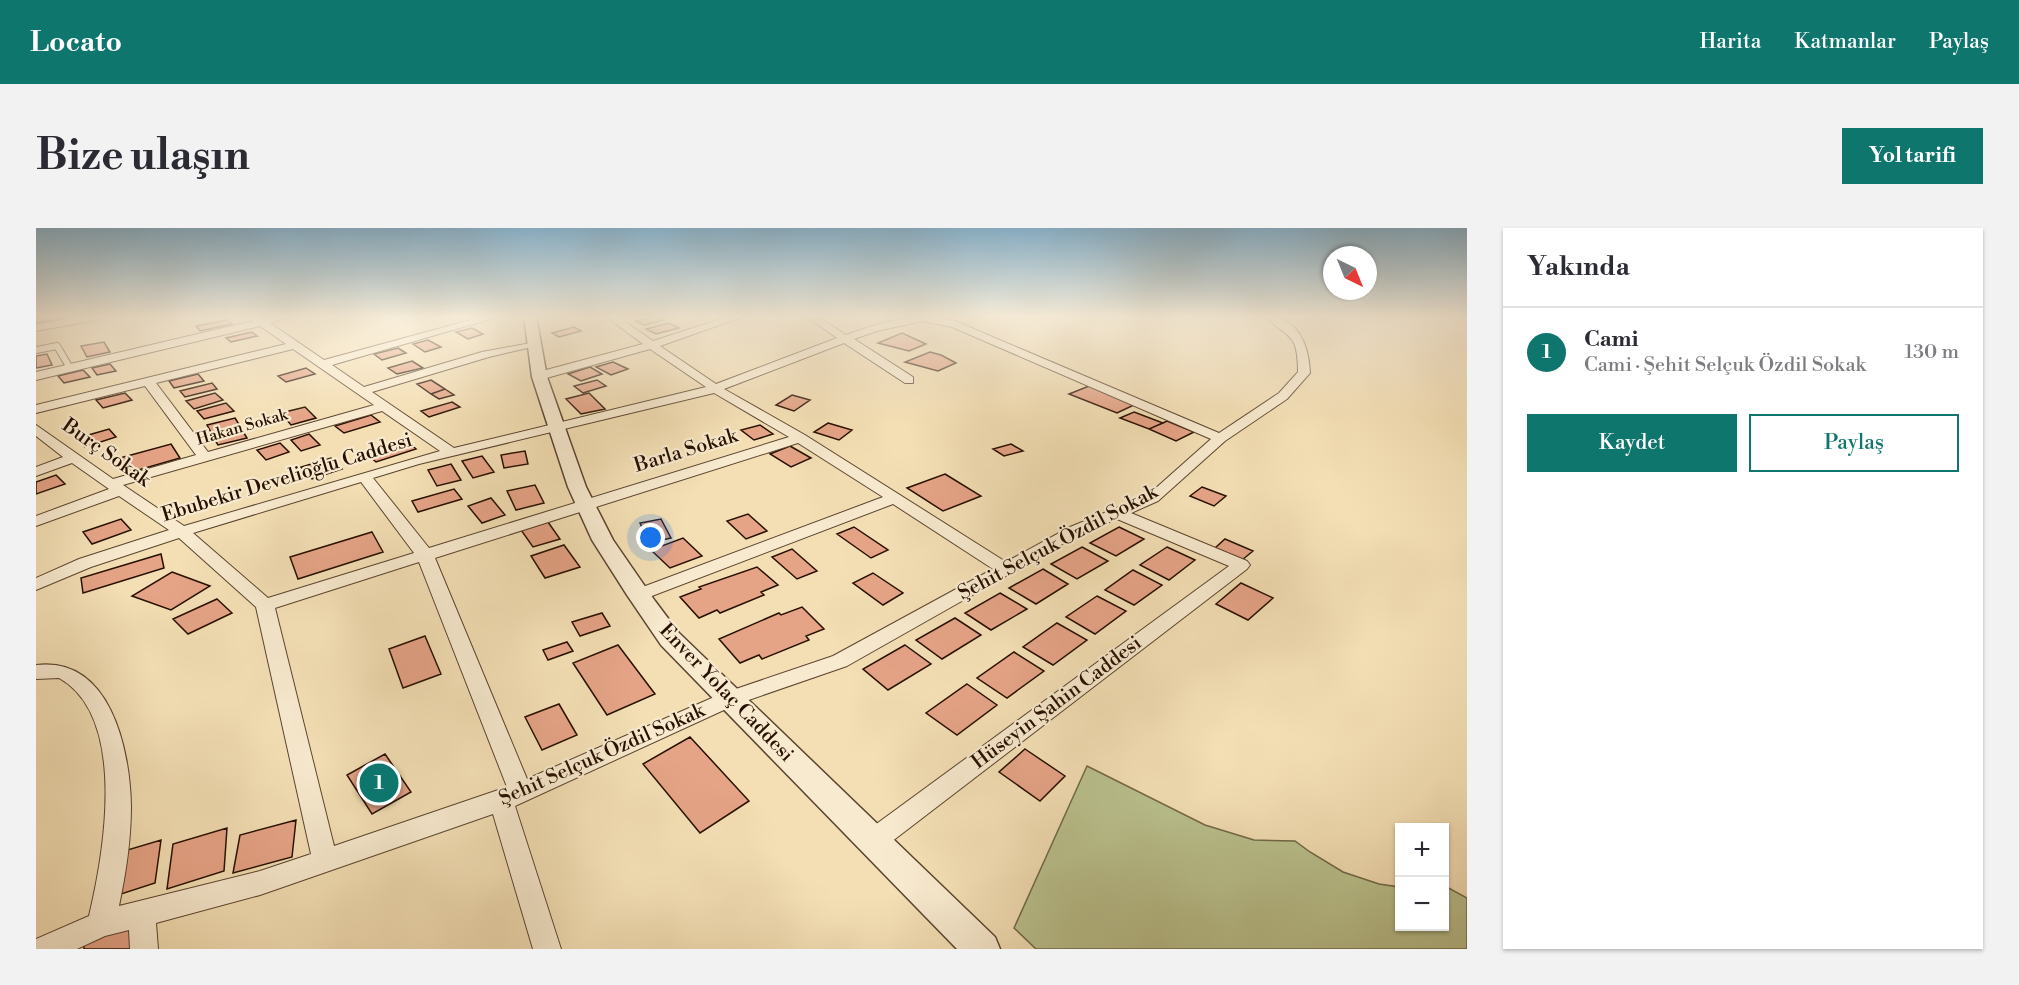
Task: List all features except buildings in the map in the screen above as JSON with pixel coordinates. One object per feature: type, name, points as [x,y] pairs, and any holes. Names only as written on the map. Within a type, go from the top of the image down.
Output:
[{"type":"street","points":[[36,376],[140,350]]},
{"type":"street","points":[[36,410],[276,350]]},
{"type":"street","points":[[302,350],[451,452]]},
{"type":"street","points":[[323,364],[374,350]]},
{"type":"street","points":[[363,392],[506,350]]},
{"type":"street","name":"Enver Yolaç Caddesi","points":[[533,350],[539,376],[584,504],[638,595],[670,639],[982,949]]},
{"type":"street","points":[[539,376],[634,350]]},
{"type":"street","points":[[662,350],[716,389],[800,438],[1005,569]]},
{"type":"street","name":"Ebubekir Develioğlu Caddesi","points":[[36,585],[100,557],[181,531],[451,452],[716,389],[814,350]]},
{"type":"street","points":[[861,350],[909,380]]},
{"type":"street","name":"Ebubekir Develioğlu Caddesi","points":[[1012,350],[1220,438]]},
{"type":"street","name":"Şehit Selçuk Özdil Sokak","points":[[46,949],[101,924],[260,883],[511,797],[729,699],[840,661],[1076,530],[1153,498],[1220,438],[1283,396],[1304,373],[1303,350]]},
{"type":"street","points":[[148,381],[206,456]]},
{"type":"street","name":"Hakan Sokak","points":[[36,521],[115,487],[206,456],[384,406]]},
{"type":"street","name":"Burç Sokak","points":[[36,429],[73,458],[181,531],[265,605]]},
{"type":"street","name":"Barla Sokak","points":[[265,605],[800,438]]},
{"type":"street","points":[[36,472],[73,458]]},
{"type":"street","points":[[364,476],[425,555],[511,797],[547,949]]},
{"type":"street","points":[[638,595],[895,498]]},
{"type":"street","name":"Hüseyin Şahin Caddesi","points":[[873,841],[1241,565],[1115,512]]},
{"type":"street","points":[[265,605],[325,861]]},
{"type":"street","points":[[36,672],[57,671],[71,674],[94,699],[105,722],[113,749],[118,776],[117,841],[101,924]]},
{"type":"street","points":[[142,913],[144,949]]},
{"type":"lane","points":[[59,350],[70,368]]},
{"type":"green space","points":[[1087,766],[1205,825],[1254,840],[1295,841],[1343,872],[1379,884],[1395,886],[1395,931],[1449,931],[1449,888],[1467,898],[1467,949],[1036,949],[1014,928]]},
{"type":"place","name":"Cami","points":[[379,783]]}]
